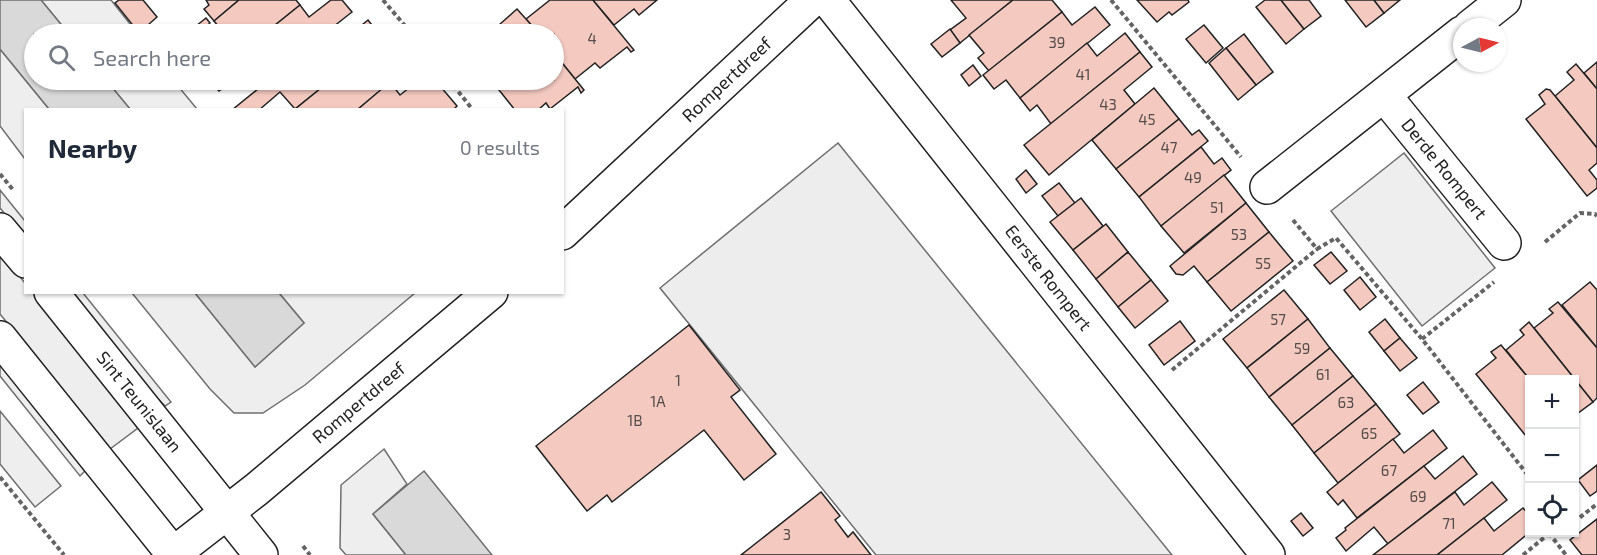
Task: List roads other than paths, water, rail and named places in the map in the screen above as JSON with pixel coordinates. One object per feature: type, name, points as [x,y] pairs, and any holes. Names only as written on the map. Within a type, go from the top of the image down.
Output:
[{"type":"street","name":"Rompertdreef","points":[[564,231],[812,0]]},
{"type":"street","name":"Eerste Rompert","points":[[828,0],[1268,555]]},
{"type":"street","points":[[1481,18],[1504,0]]},
{"type":"street","points":[[1267,187],[1453,40]]},
{"type":"street","name":"Derde Rompert","points":[[1384,95],[1504,243]]},
{"type":"street","points":[[0,230],[24,259]]},
{"type":"street","name":"Sint Teunislaan","points":[[53,294],[261,555]]},
{"type":"street","name":"Rompertdreef","points":[[227,512],[489,294]]},
{"type":"street","points":[[0,338],[173,555],[227,512]]}]
